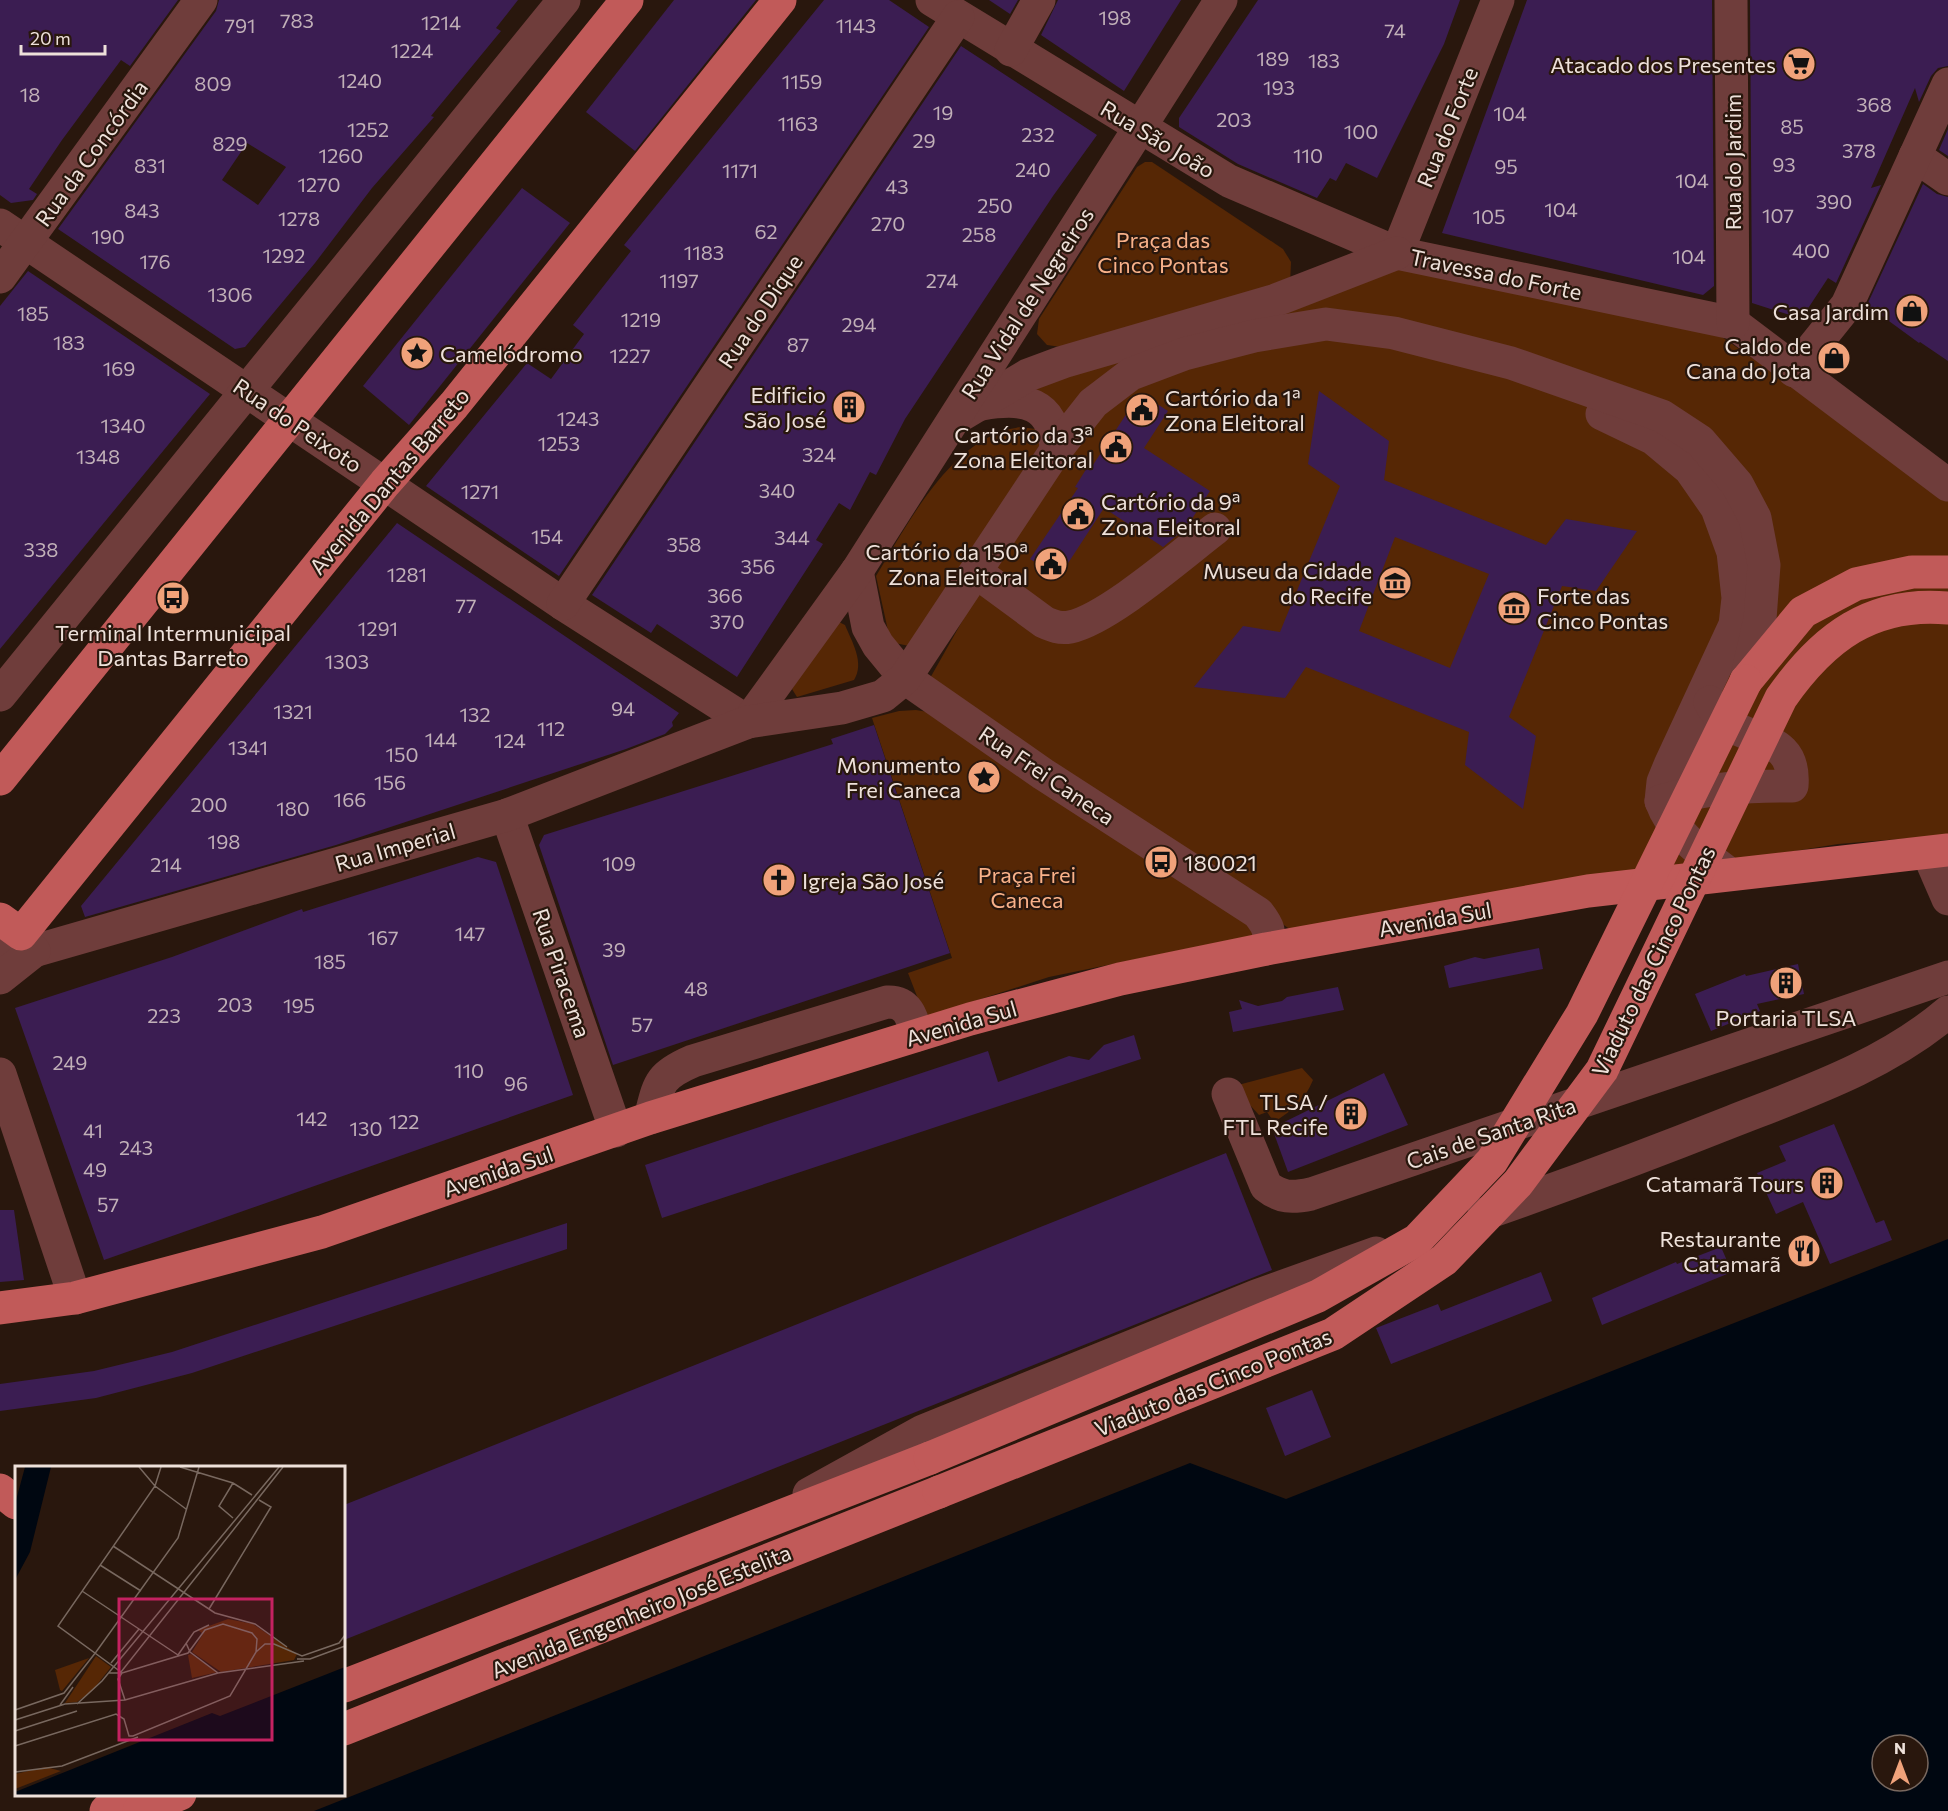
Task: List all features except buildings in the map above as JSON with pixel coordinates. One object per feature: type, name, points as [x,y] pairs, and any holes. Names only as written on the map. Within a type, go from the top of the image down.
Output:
[{"type":"main road","points":[[0,779],[627,0]]},
{"type":"main road","name":"Avenida Dantas Barreto","points":[[11,940],[385,483],[454,405],[780,0]]},
{"type":"main road","name":"Viaduto das Cinco Pontas","points":[[930,1458],[1318,1296],[1418,1240],[1492,1161],[1582,1014],[1746,681],[1803,612],[1856,585],[1912,572],[1948,572]]},
{"type":"main road","name":"Viaduto das Cinco Pontas","points":[[939,1492],[1333,1334],[1444,1260],[1518,1183],[1602,1070],[1781,698],[1801,670],[1825,645],[1871,619],[1900,609],[1948,608]]},
{"type":"main road","name":"Avenida Sul","points":[[0,1308],[75,1298],[322,1232],[650,1118],[917,1035],[1120,979],[1266,949],[1588,891],[1938,851]]},
{"type":"main road","name":"Avenida Engenheiro José Estelita","points":[[345,1686],[930,1458]]},
{"type":"main road","points":[[0,1490],[15,1502]]},
{"type":"main road","name":"Avenida Engenheiro José Estelita","points":[[345,1730],[939,1492]]},
{"type":"main road","points":[[106,1811],[121,1796]]},
{"type":"main road","points":[[139,1811],[175,1796]]},
{"type":"street","name":"Rua da Concórdia","points":[[0,277],[13,233],[201,0]]},
{"type":"street","points":[[0,695],[564,0]]},
{"type":"street","points":[[1011,50],[1039,0]]},
{"type":"street","name":"Rua Vidal de Negreiros","points":[[748,722],[857,570],[1221,0]]},
{"type":"street","name":"Rua do Forte","points":[[1396,253],[1498,0]]},
{"type":"street","name":"Rua do Jardim","points":[[1731,0],[1733,323]]},
{"type":"street","name":"Rua São João","points":[[945,9],[1229,181],[1396,253]]},
{"type":"street","name":"Rua do Dique","points":[[563,604],[945,9]]},
{"type":"street","points":[[1794,371],[1847,305],[1948,84]]},
{"type":"street","points":[[1915,156],[1948,178]]},
{"type":"street","name":"Rua do Peixoto","points":[[13,233],[563,604],[748,722]]},
{"type":"street","name":"Travessa do Forte","points":[[950,423],[1028,375],[1063,362],[1276,300],[1396,253],[1733,323],[1948,485]]},
{"type":"street","points":[[748,722],[842,708],[882,696],[905,678],[1056,450],[1093,403],[1131,374],[1184,354],[1254,336],[1326,324],[1394,333],[1611,418],[1654,439],[1690,469],[1717,508],[1733,552],[1738,598],[1735,625],[1670,765],[1663,782],[1662,801],[1668,819],[1682,835],[1730,874]]},
{"type":"street","name":"Viaduto das Cinco Pontas","points":[[1394,333],[1531,369],[1662,416],[1700,441],[1737,484],[1755,518],[1764,565],[1760,620],[1746,681]]},
{"type":"street","points":[[978,405],[1004,400],[1024,403],[1041,409],[1050,418],[1055,434],[1056,450]]},
{"type":"street","points":[[976,572],[1044,622],[1054,627],[1073,626],[1110,609],[1215,530]]},
{"type":"street","name":"Rua Frei Caneca","points":[[857,570],[868,627],[878,645],[905,678],[1043,774],[1291,935],[1312,941]]},
{"type":"street","points":[[1662,801],[1688,793],[1756,786],[1792,786],[1792,768],[1786,752],[1733,728],[1719,718],[1710,703],[1707,687]]},
{"type":"street","name":"Rua Imperial","points":[[11,940],[507,815],[748,722]]},
{"type":"street","name":"Rua Piracema","points":[[507,815],[616,1131]]},
{"type":"street","points":[[1938,851],[1948,899]]},
{"type":"street","points":[[1258,913],[1269,927],[1270,934],[1266,949]]},
{"type":"street","name":"Avenida Dantas Barreto","points":[[0,978],[11,940]]},
{"type":"street","name":"Cais de Santa Rita","points":[[1228,1094],[1266,1186],[1276,1194],[1291,1198],[1322,1191],[1948,977]]},
{"type":"street","points":[[743,1530],[923,1431],[1256,1296],[1605,1171],[1841,1079],[1909,1040],[1948,1012]]},
{"type":"street","points":[[0,1074],[75,1298]]},
{"type":"green space","name":"Praça das Cinco Pontas","points":[[1145,162],[1152,162],[1283,249],[1291,262],[1290,284],[1061,347],[1047,345],[1037,334],[1039,319],[1137,167]]},
{"type":"green space","name":"Praça das Cinco Pontas","points":[[1393,265],[1706,326],[1948,494],[1948,835],[1838,844],[1294,932],[929,680],[1004,547],[1067,450],[1007,395]]},
{"type":"green space","points":[[1021,427],[1035,429],[1043,440],[909,646],[895,643],[889,635],[876,576],[918,508],[953,464],[974,446],[996,434]]},
{"type":"green space","points":[[839,622],[845,625],[858,660],[854,680],[797,697],[792,689],[817,649]]},
{"type":"green space","name":"Praça Frei Caneca","points":[[899,711],[928,712],[1265,933],[1049,977],[925,1017],[908,973],[952,958],[872,718]]},
{"type":"green space","points":[[1302,1068],[1313,1080],[1310,1087],[1287,1114],[1274,1122],[1267,1112],[1259,1115],[1249,1104],[1238,1085]]},
{"type":"shaded area","points":[[1948,1239],[1948,1811],[314,1811],[1190,1463],[1286,1499]]},
{"type":"place","name":"Atacado dos Presentes","points":[[1799,64]]},
{"type":"place","name":"Casa Jardim","points":[[1912,311]]},
{"type":"place","name":"Camelódromo","points":[[417,353]]},
{"type":"place","name":"Caldo de Cana do Jota","points":[[1834,358]]},
{"type":"place","name":"Edificio São José","points":[[849,407]]},
{"type":"place","name":"Cartório da 1ª Zona Eleitoral","points":[[1142,410]]},
{"type":"place","name":"Cartório da 3ª Zona Eleitoral","points":[[1116,447]]},
{"type":"place","name":"Cartório da 9ª Zona Eleitoral","points":[[1078,514]]},
{"type":"place","name":"Cartório da 150ª Zona Eleitoral","points":[[1051,564]]},
{"type":"place","name":"Museu da Cidade do Recife","points":[[1395,583]]},
{"type":"place","name":"Terminal Intermunicipal Dantas Barreto","points":[[173,598]]},
{"type":"place","name":"Forte das Cinco Pontas","points":[[1514,608]]},
{"type":"place","name":"Monumento Frei Caneca","points":[[984,777]]},
{"type":"place","name":"180021","points":[[1161,862]]},
{"type":"place","name":"Igreja São José","points":[[779,880]]},
{"type":"place","name":"Portaria TLSA","points":[[1786,983]]},
{"type":"place","name":"TLSA / FTL Recife","points":[[1351,1114]]},
{"type":"place","name":"Catamarã Tours","points":[[1827,1183]]},
{"type":"place","name":"Restaurante Catamarã","points":[[1804,1251]]}]
